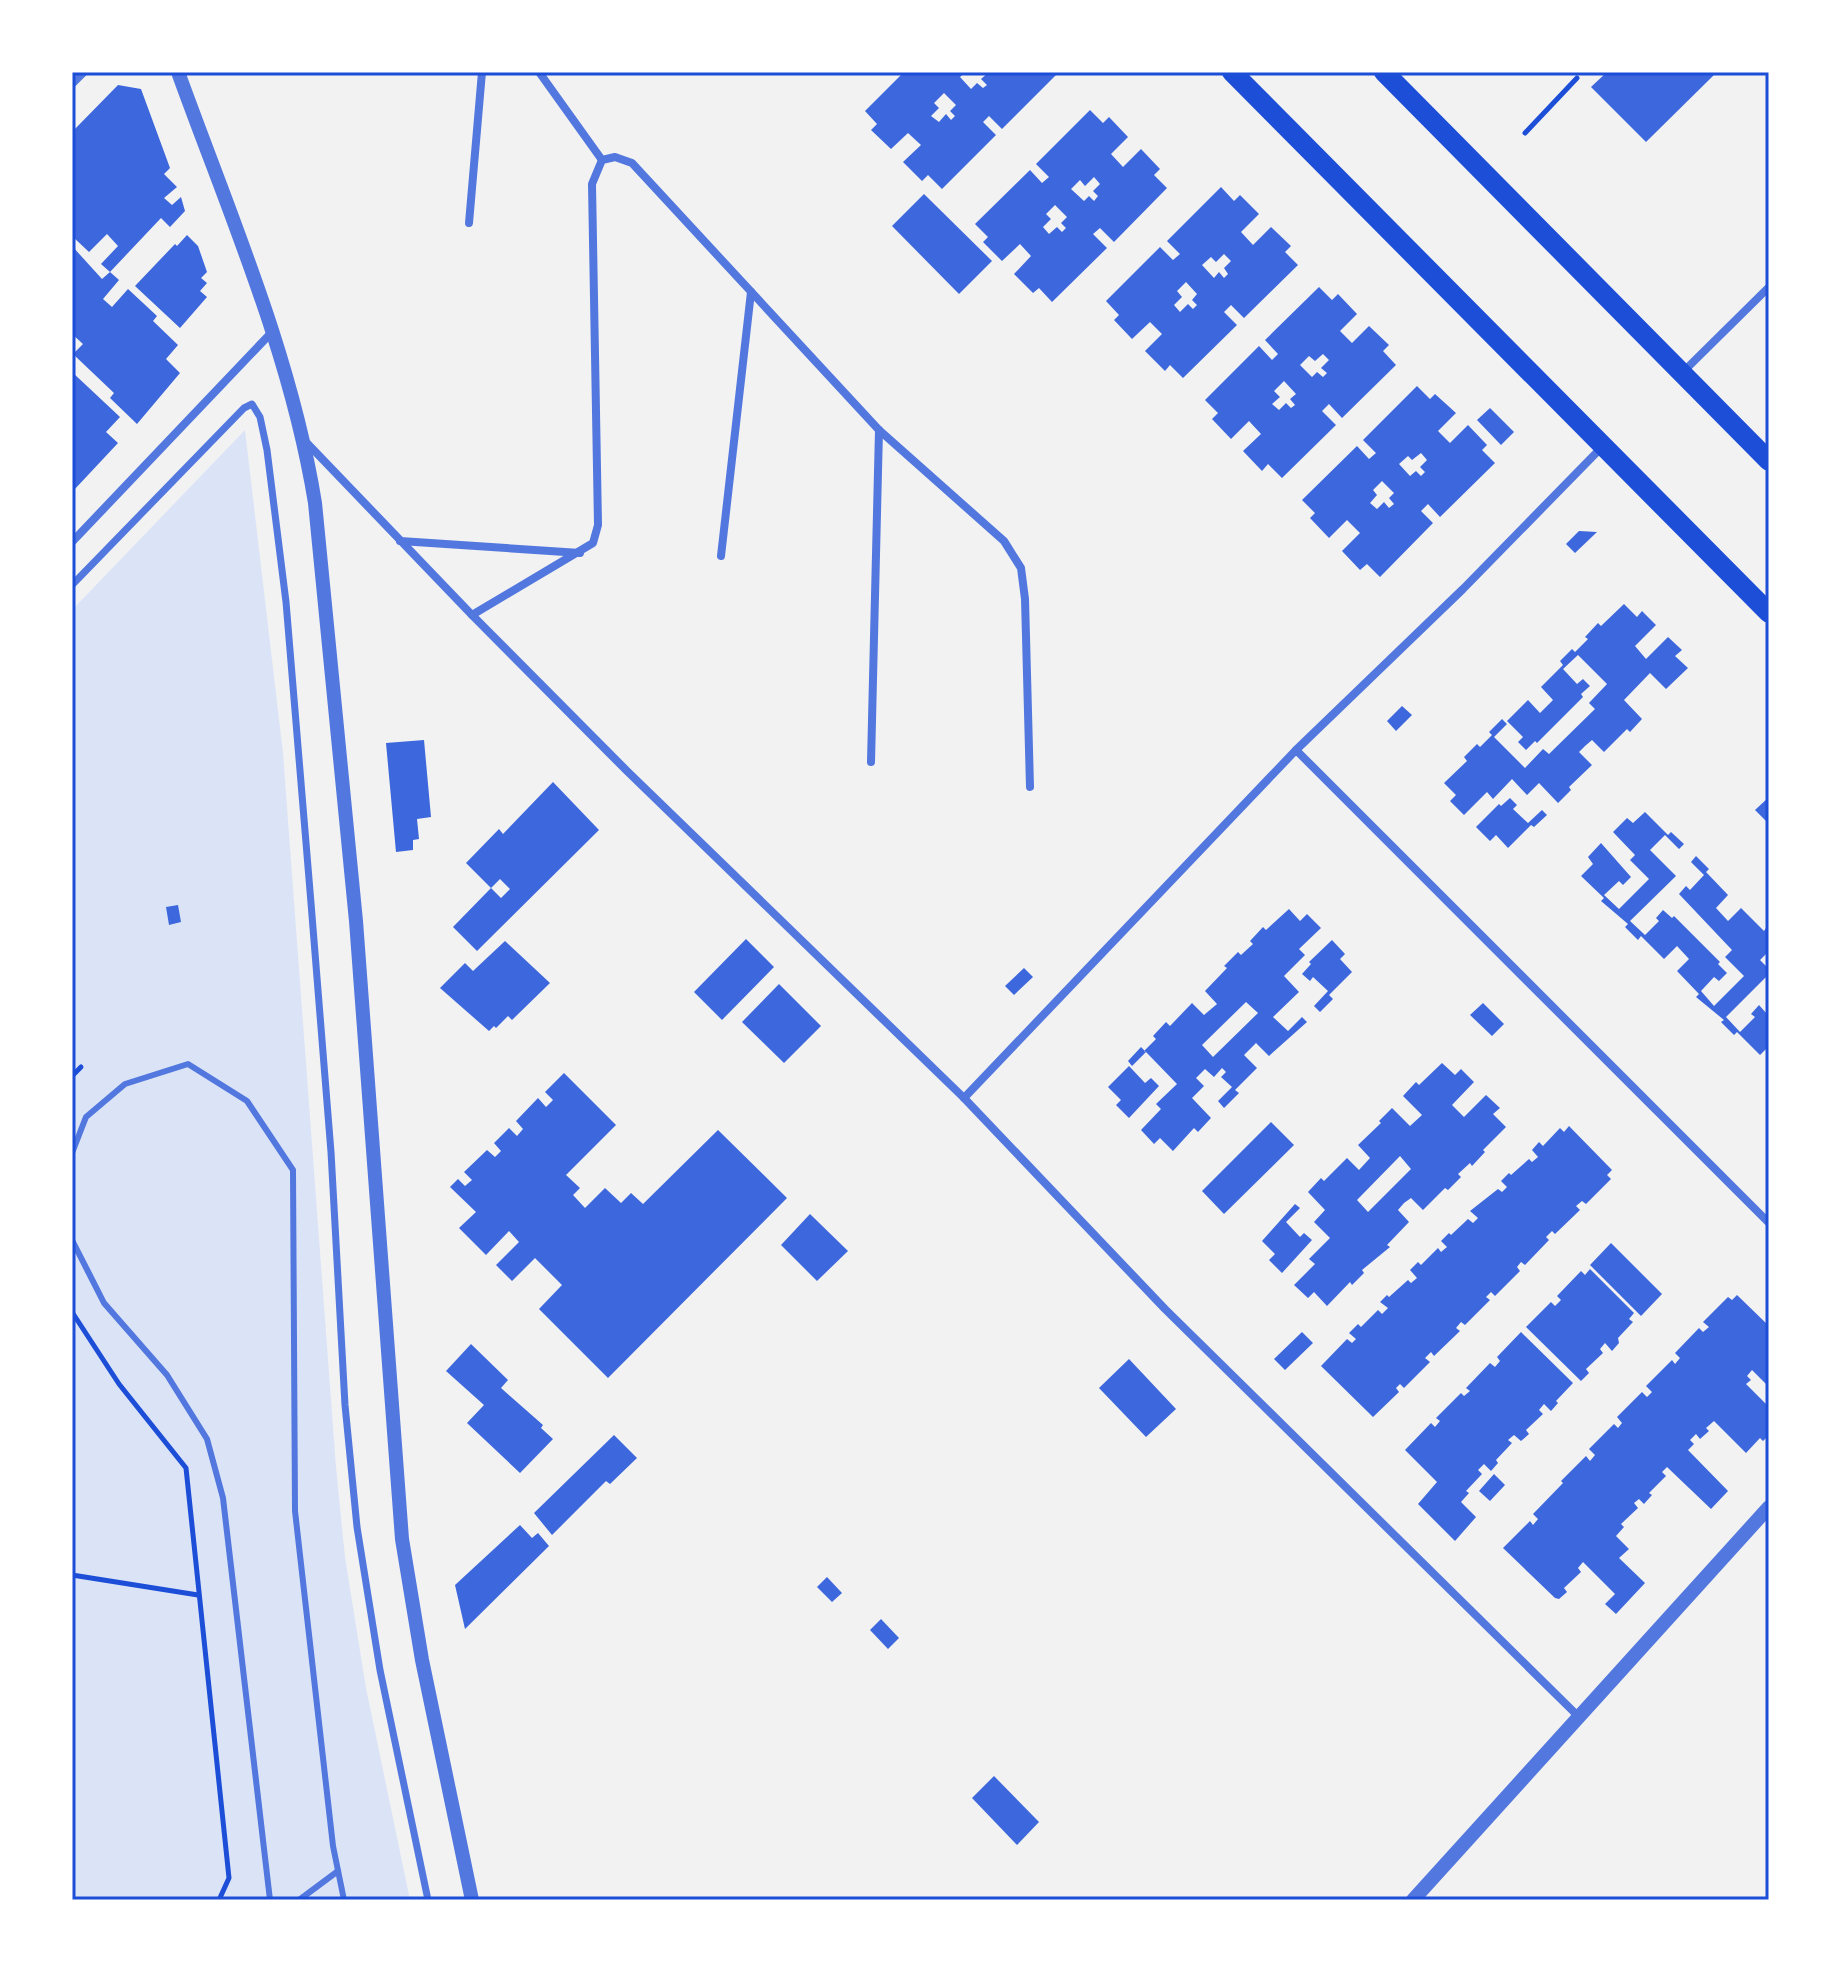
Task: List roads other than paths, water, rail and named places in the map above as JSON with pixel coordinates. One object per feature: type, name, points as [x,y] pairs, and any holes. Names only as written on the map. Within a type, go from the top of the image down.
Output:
[{"type":"main road","points":[[1232,72],[1769,613]]},
{"type":"main road","points":[[1384,72],[1769,461]]},
{"type":"street","points":[[72,84],[84,72]]},
{"type":"street","points":[[178,72],[272,332],[305,441],[322,565],[356,921],[402,1539],[422,1660],[472,1900]]},
{"type":"street","points":[[469,223],[482,72]]},
{"type":"street","points":[[539,72],[602,160]]},
{"type":"street","points":[[602,160],[615,157],[632,163],[879,430],[1004,541],[1021,568],[1025,599],[1030,787]]},
{"type":"street","points":[[472,615],[581,553],[593,543],[598,525],[592,184],[602,160]]},
{"type":"street","points":[[1682,373],[1769,287]]},
{"type":"street","points":[[721,556],[751,292]]},
{"type":"street","points":[[72,542],[272,332]]},
{"type":"street","points":[[72,585],[244,408],[252,404],[260,417],[267,450],[286,602],[331,1152],[345,1405],[357,1527],[380,1670],[428,1900]]},
{"type":"street","points":[[871,762],[879,430]]},
{"type":"street","points":[[305,441],[638,782],[964,1098],[1165,1309],[1578,1716]]},
{"type":"street","points":[[964,1098],[1296,750],[1463,589],[1602,446]]},
{"type":"street","points":[[400,541],[581,553]]},
{"type":"street","points":[[1296,750],[1769,1223]]},
{"type":"street","points":[[1413,1900],[1769,1507]]},
{"type":"lane","points":[[72,1153],[86,1117],[125,1084],[188,1064],[247,1101],[293,1170],[295,1511],[331,1831],[344,1900]]},
{"type":"lane","points":[[72,1240],[104,1303],[167,1375],[207,1439],[223,1498],[270,1900]]},
{"type":"lane","points":[[299,1900],[338,1871]]}]
